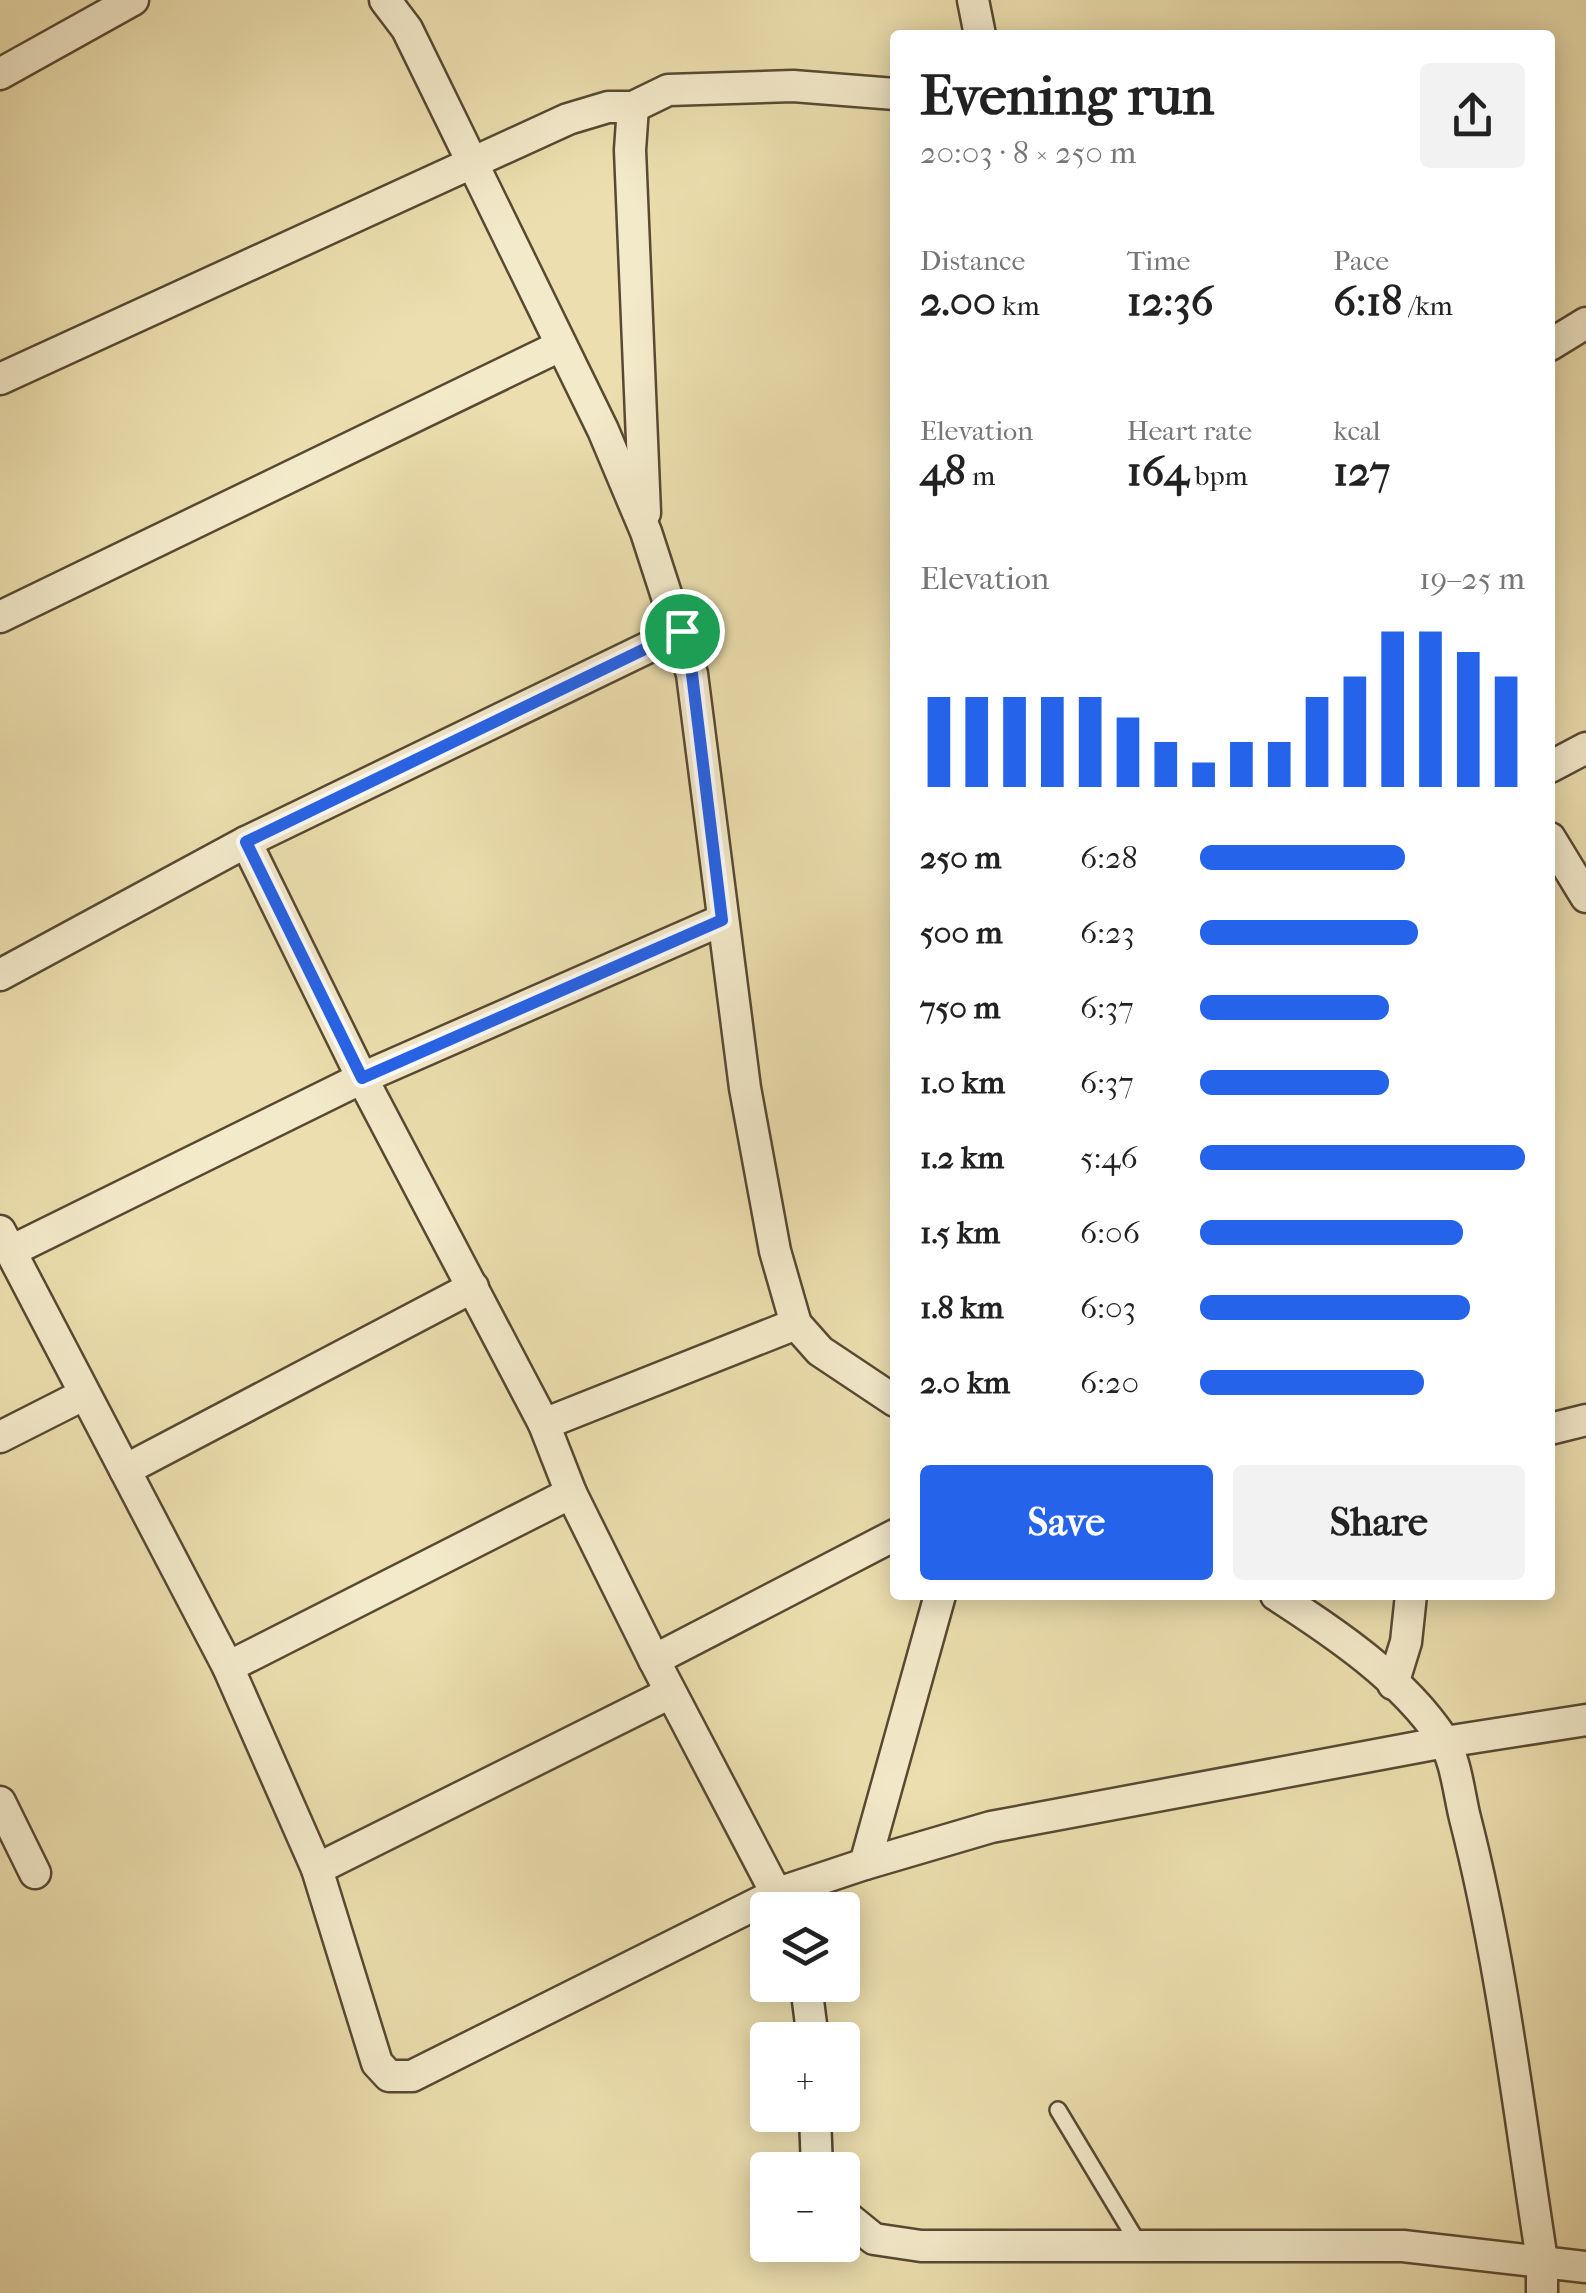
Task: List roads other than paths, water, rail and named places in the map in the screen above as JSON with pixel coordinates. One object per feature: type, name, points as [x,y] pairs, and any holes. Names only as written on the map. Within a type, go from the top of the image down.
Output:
[{"type":"street","points":[[0,74],[133,0]]},
{"type":"street","points":[[385,0],[408,28],[603,430],[682,631],[692,674],[759,1174],[796,1324],[820,1352],[890,1398]]},
{"type":"street","points":[[973,0],[979,30]]},
{"type":"street","points":[[0,378],[568,119],[608,107],[633,107],[668,90],[727,85],[890,94]]},
{"type":"street","points":[[633,107],[630,150],[646,532]]},
{"type":"street","points":[[1555,342],[1586,323]]},
{"type":"street","points":[[0,617],[560,346]]},
{"type":"street","points":[[0,975],[246,842],[682,631]]},
{"type":"street","points":[[1555,764],[1586,748]]},
{"type":"street","points":[[246,842],[362,1078],[544,1424],[571,1493],[670,1692],[777,1892]]},
{"type":"street","points":[[1555,846],[1586,897]]},
{"type":"street","points":[[722,920],[5,1241],[228,1667],[317,1869],[378,2062],[389,2076],[412,2076],[750,1916]]},
{"type":"street","points":[[125,1470],[473,1287]]},
{"type":"street","points":[[544,1424],[796,1324]]},
{"type":"street","points":[[0,1438],[83,1396]]},
{"type":"street","points":[[1555,1428],[1586,1420]]},
{"type":"street","points":[[228,1667],[571,1493]]},
{"type":"street","points":[[654,1660],[890,1538]]},
{"type":"street","points":[[866,1864],[939,1600]]},
{"type":"street","points":[[1283,1600],[1393,1684],[1445,1742],[1493,1952],[1542,2260],[1542,2293]]},
{"type":"street","points":[[1393,1684],[1406,1642],[1411,1600]]},
{"type":"street","points":[[317,1869],[670,1692]]},
{"type":"street","points":[[802,1892],[866,1864],[990,1826],[1445,1742],[1586,1720]]},
{"type":"street","points":[[0,1802],[34,1873]]},
{"type":"street","points":[[860,2228],[874,2239],[920,2246],[1403,2246],[1586,2266]]},
{"type":"lane","points":[[1058,2110],[1138,2243]]}]
